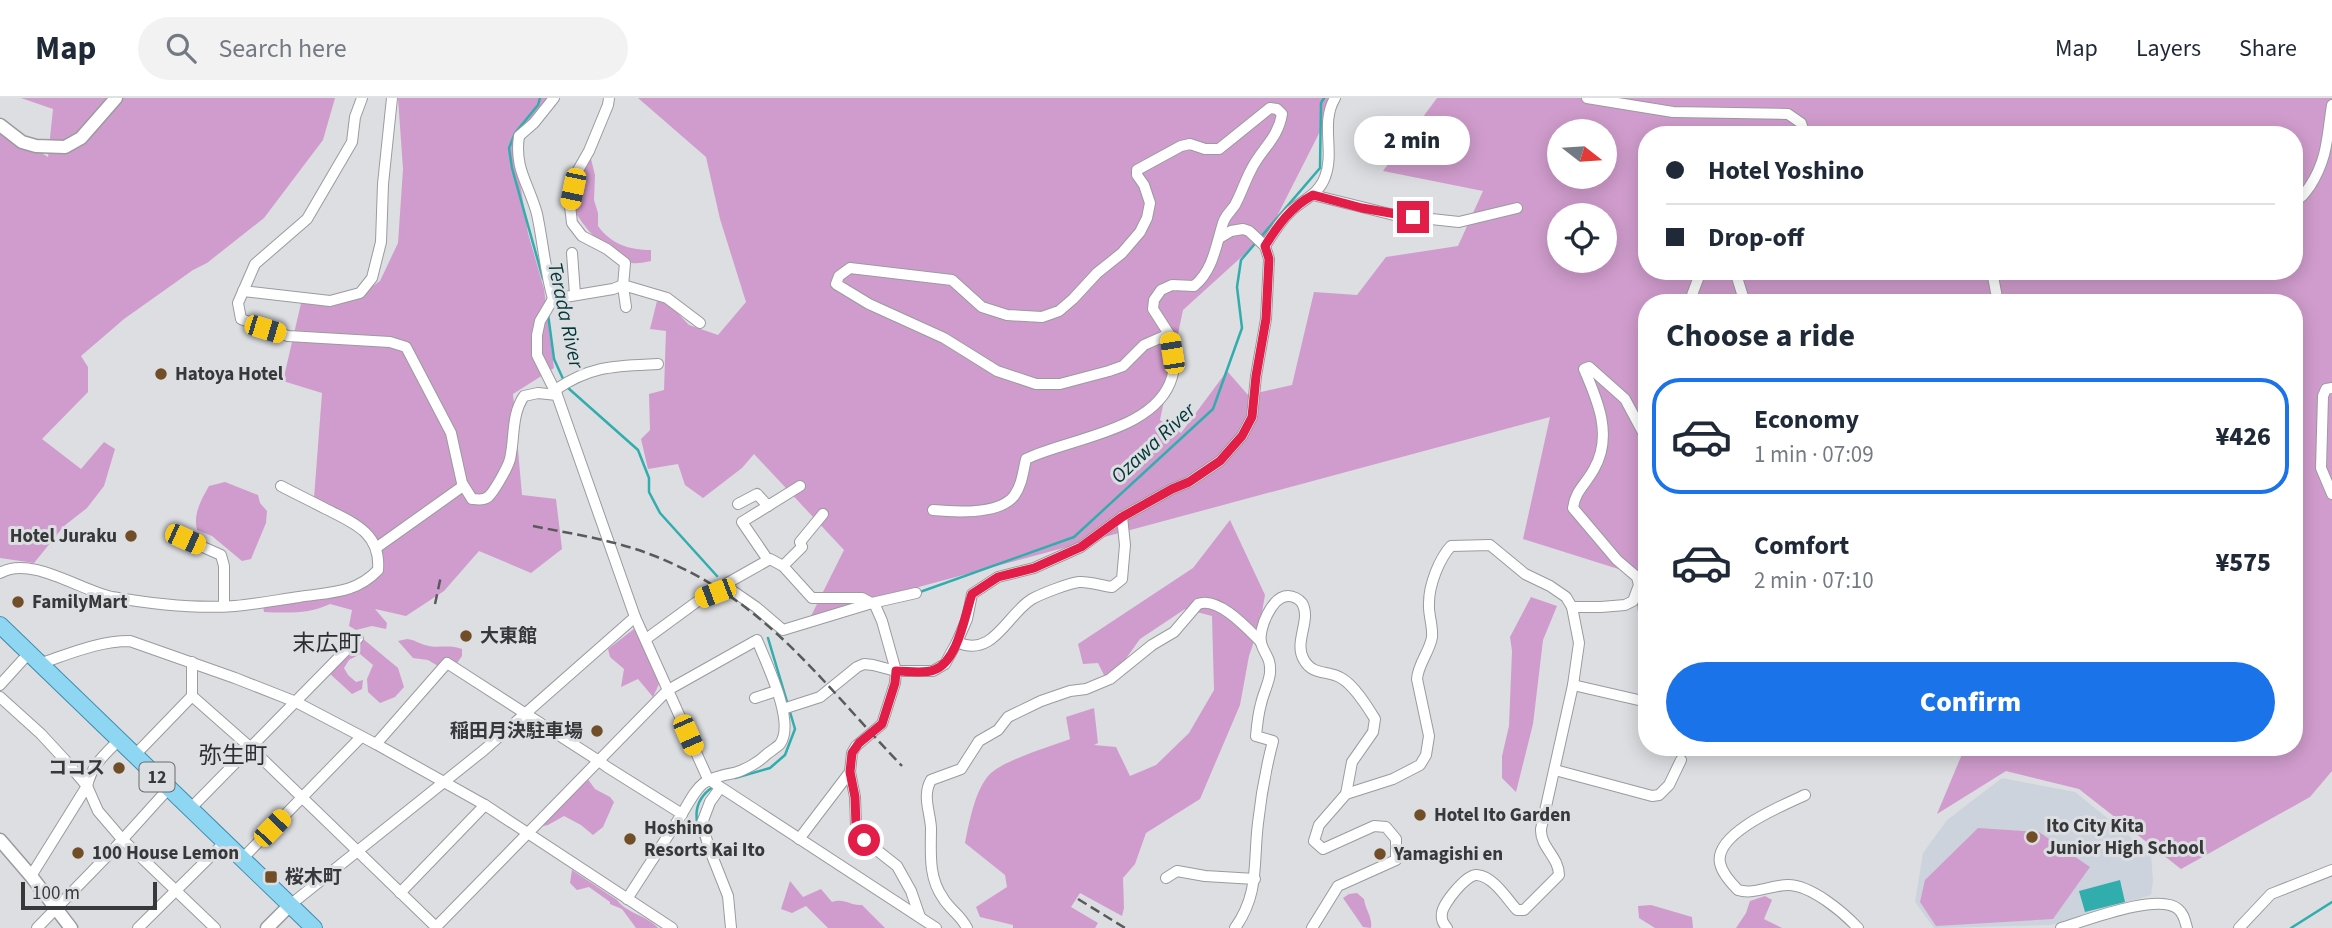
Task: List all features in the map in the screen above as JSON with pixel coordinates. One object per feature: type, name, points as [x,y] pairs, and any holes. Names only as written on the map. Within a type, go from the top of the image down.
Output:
[{"type":"main road","name":"12","points":[[0,625],[314,928]]},
{"type":"street","points":[[0,125],[22,142],[36,146],[65,147],[81,138],[116,98]]},
{"type":"street","points":[[362,98],[355,117],[352,142],[307,219],[255,264],[238,303],[241,319],[288,336],[390,342],[406,346],[451,433],[463,486],[472,499],[482,500],[489,496],[509,462],[518,405],[524,396],[556,393],[571,380],[598,368],[658,365]]},
{"type":"street","points":[[243,291],[330,301],[360,293],[372,278],[381,242],[383,184],[392,98]]},
{"type":"street","points":[[554,98],[534,123],[519,136],[518,146],[519,167],[536,211],[552,300],[540,321],[537,355],[556,393],[635,617],[708,779],[936,928]]},
{"type":"street","points":[[609,98],[589,151],[577,172],[570,206],[572,223],[582,236],[607,249],[625,263],[623,286],[626,307]]},
{"type":"street","points":[[1265,246],[1289,214],[1302,201],[1313,195],[1326,176],[1327,118],[1335,98]]},
{"type":"street","points":[[1587,98],[1673,112],[1788,114],[1802,126]]},
{"type":"street","points":[[2303,196],[2319,172],[2327,149],[2332,105]]},
{"type":"street","points":[[933,510],[984,510],[1012,499],[1021,484],[1026,459],[1121,427],[1148,410],[1166,393],[1173,375],[1169,334],[1153,309],[1154,300],[1161,290],[1172,285],[1194,286],[1203,278],[1221,237],[1223,221],[1280,124],[1282,114],[1277,109],[1270,108],[1219,149],[1205,149],[1190,144],[1181,146],[1136,170],[1150,203],[1140,232],[1122,253],[1097,272],[1059,311],[1042,317],[1007,314],[982,307],[952,280],[850,268],[839,276],[836,284],[869,304],[944,338],[997,371],[1036,384],[1059,384],[1109,371],[1122,366],[1144,345],[1169,334]]},
{"type":"street","points":[[1313,195],[1394,215],[1459,222],[1517,208]]},
{"type":"street","points":[[787,708],[820,696],[864,664],[896,671],[933,671],[945,664],[957,642],[967,619],[972,594],[998,577],[1034,568],[1081,547],[1122,517],[1189,482],[1220,461],[1242,436],[1252,417],[1266,319],[1269,259],[1265,246],[1253,234],[1243,229],[1231,231],[1221,237]]},
{"type":"street","points":[[572,253],[575,295]]},
{"type":"street","points":[[552,300],[623,286],[667,298],[700,324]]},
{"type":"street","points":[[1638,423],[1625,399],[1589,367],[1584,369],[1601,413],[1604,442],[1594,469],[1575,497],[1573,508],[1617,560],[1637,577],[1638,582]]},
{"type":"street","points":[[2332,388],[2326,389],[2323,396],[2320,446],[2321,468],[2332,494]]},
{"type":"street","points":[[0,573],[9,569],[26,568],[110,596],[169,604],[225,606],[345,591],[367,582],[379,570],[376,548],[358,524],[281,486]]},
{"type":"street","points":[[376,548],[463,486]]},
{"type":"street","points":[[768,560],[742,522],[800,486]]},
{"type":"street","points":[[738,504],[757,494],[768,506]]},
{"type":"street","points":[[783,566],[802,547],[800,542],[823,514]]},
{"type":"street","points":[[957,642],[979,646],[995,637],[1031,600],[1079,582],[1112,587],[1122,579],[1125,545],[1122,517]]},
{"type":"street","points":[[185,539],[221,555],[225,566],[225,606]]},
{"type":"street","points":[[1346,794],[1393,779],[1420,765],[1426,755],[1429,736],[1419,690],[1418,669],[1432,639],[1429,603],[1434,579],[1444,554],[1451,546],[1490,545],[1525,574],[1566,597],[1572,607],[1579,643],[1573,685],[1541,838],[1559,865],[1559,875],[1524,910],[1517,910],[1490,880],[1476,874],[1465,878],[1441,910],[1442,921],[1447,928]]},
{"type":"street","points":[[646,639],[702,598],[715,593],[768,560],[775,560],[783,566],[812,598],[862,598],[875,606],[896,671],[895,683],[884,718],[877,729],[856,746],[852,753],[850,772],[855,797],[856,826],[864,840],[897,866],[911,891],[920,917]]},
{"type":"street","points":[[724,585],[783,630],[916,593]]},
{"type":"street","points":[[1572,607],[1625,605],[1633,601],[1638,588]]},
{"type":"street","points":[[1261,642],[1264,622],[1271,607],[1279,598],[1297,598],[1305,611],[1300,644],[1306,663],[1319,673],[1342,678],[1375,719],[1373,732],[1352,762],[1346,794],[1319,825],[1314,841],[1323,849],[1374,826],[1386,827],[1396,839],[1396,860],[1338,886],[1312,928]]},
{"type":"street","points":[[967,928],[943,899],[931,864],[931,829],[926,801],[931,780],[961,769],[979,741],[998,730],[1008,717],[1041,701],[1070,691],[1086,689],[1110,679],[1152,645],[1174,632],[1198,604],[1203,602],[1215,605],[1241,622],[1261,642],[1269,657],[1270,675],[1260,706],[1255,736],[1273,741],[1264,780],[1252,895],[1235,928]]},
{"type":"street","points":[[267,928],[290,905],[526,713],[635,617]]},
{"type":"street","points":[[190,809],[358,638]]},
{"type":"street","points":[[192,696],[251,748],[436,928],[668,690],[757,640],[776,691],[787,708],[780,743],[748,767],[708,779],[698,788],[627,899]]},
{"type":"street","points":[[0,685],[34,659],[117,641],[144,645],[192,662],[296,702],[445,781],[670,928]]},
{"type":"street","points":[[134,756],[192,696],[192,662]]},
{"type":"street","points":[[376,744],[447,663],[682,814]]},
{"type":"street","points":[[1573,685],[1638,700]]},
{"type":"street","points":[[755,698],[776,691]]},
{"type":"street","points":[[0,697],[41,734],[87,786],[98,810],[122,839],[215,928]]},
{"type":"street","points":[[242,859],[361,737]]},
{"type":"street","points":[[31,876],[87,786],[96,763],[119,740]]},
{"type":"street","points":[[1555,770],[1652,796],[1659,795],[1669,785],[1681,760]]},
{"type":"street","points":[[799,839],[850,772]]},
{"type":"street","points":[[37,928],[169,788]]},
{"type":"street","points":[[720,788],[710,802],[702,823],[728,896],[731,928]]},
{"type":"street","points":[[1805,795],[1743,827],[1724,844],[1719,862],[1738,890],[1746,892],[1788,885],[1801,887],[1833,906],[1858,928]]},
{"type":"street","points":[[400,893],[485,805]]},
{"type":"street","points":[[0,841],[71,928]]},
{"type":"street","points":[[138,928],[225,842]]},
{"type":"street","points":[[2239,928],[2272,894],[2332,870]]},
{"type":"street","points":[[1166,878],[1177,871],[1205,876],[1255,878]]},
{"type":"street","points":[[2061,928],[2135,906],[2157,904],[2178,909],[2184,916],[2187,928]]},
{"type":"shaded area","points":[[21,98],[335,98],[323,140],[264,218],[207,263],[124,319],[81,356],[88,367],[88,392],[42,439],[81,469],[104,442],[115,449],[104,486],[87,508],[64,526],[34,563],[0,558],[0,127],[48,157],[53,109]]},
{"type":"shaded area","points":[[398,98],[548,98],[514,145],[528,233],[544,289],[554,368],[513,394],[522,495],[556,499],[562,549],[531,573],[479,551],[444,591],[406,616],[375,609],[387,623],[386,629],[372,626],[356,630],[349,626],[352,610],[330,604],[314,610],[290,613],[264,612],[263,606],[355,592],[366,585],[379,561],[367,535],[314,498],[322,393],[283,381],[302,299],[352,301],[380,281],[398,243],[403,169]]},
{"type":"shaded area","points":[[638,98],[1337,98],[1269,232],[1183,310],[1160,420],[1181,433],[1227,371],[1248,395],[1292,385],[1314,292],[1357,295],[1386,257],[1458,246],[1483,191],[1383,171],[1437,98],[2332,98],[2332,771],[2310,797],[2181,869],[2079,789],[2006,771],[1937,814],[1961,756],[2303,756],[2303,294],[1638,294],[1638,612],[1631,573],[1523,539],[1550,417],[811,616],[844,550],[754,454],[742,468],[703,498],[685,485],[678,464],[648,469],[641,439],[650,430],[649,394],[664,390],[666,331],[650,329],[657,301],[665,300],[689,325],[718,335],[746,302],[720,219],[706,157]]},
{"type":"shaded area","points":[[589,151],[595,175],[594,200],[598,226],[621,245],[651,250],[651,261],[631,263],[612,253],[582,223],[572,207],[580,166]]},
{"type":"shaded area","points":[[225,482],[258,495],[260,503],[267,511],[266,523],[251,559],[242,561],[212,536],[197,530],[197,513],[209,486]]},
{"type":"shaded area","points":[[1230,520],[1265,595],[1240,705],[1200,799],[1146,833],[1135,864],[1123,878],[1122,916],[1080,893],[1071,907],[1098,923],[1095,928],[1013,928],[1013,925],[980,917],[976,907],[1007,887],[1005,875],[965,843],[976,798],[989,775],[1016,759],[1070,739],[1066,717],[1094,708],[1098,743],[1094,745],[1116,747],[1130,776],[1156,765],[1189,733],[1214,690],[1212,616],[1185,609],[1140,639],[1122,664],[1105,677],[1098,663],[1083,664],[1078,644],[1193,568]]},
{"type":"shaded area","points":[[1531,597],[1557,606],[1543,640],[1533,724],[1516,792],[1502,778],[1502,756],[1509,726],[1512,651],[1510,637]]},
{"type":"shaded area","points":[[634,629],[656,670],[659,684],[653,697],[638,679],[621,687],[624,669],[610,657],[608,649]]},
{"type":"shaded area","points":[[362,638],[398,668],[404,687],[395,697],[380,703],[368,692],[367,679],[373,665],[360,654],[349,660],[344,668],[356,682],[363,680],[362,689],[352,694],[329,673]]},
{"type":"shaded area","points":[[407,639],[430,646],[462,649],[462,656],[457,663],[445,658],[438,666],[428,660],[413,658],[398,641]]},
{"type":"shaded area","points":[[587,778],[595,789],[614,802],[603,827],[593,835],[564,816],[539,827]]},
{"type":"shaded area","name":"Ito City Kita Junior High School","points":[[2002,778],[2075,792],[2151,853],[2151,895],[2051,925],[1934,928],[1915,902],[1923,853],[1947,820]]},
{"type":"shaded area","points":[[1978,828],[2039,832],[2090,867],[2053,919],[1936,926],[1920,902],[1925,880]]},
{"type":"shaded area","points":[[572,870],[658,928],[636,928],[622,909],[610,904],[589,887],[577,890],[570,883]]},
{"type":"shaded area","points":[[790,881],[803,897],[821,889],[832,902],[862,905],[885,928],[828,928],[806,906],[792,913],[781,909]]},
{"type":"shaded area","points":[[1357,893],[1364,899],[1371,928],[1363,927],[1343,898]]},
{"type":"shaded area","points":[[1765,896],[1772,900],[1764,919],[1782,928],[1736,928],[1750,901]]},
{"type":"shaded area","points":[[1651,905],[1692,917],[1693,928],[1655,928],[1639,918],[1638,906]]},
{"type":"water","points":[[2120,880],[2125,902],[2085,912],[2079,891]]},
{"type":"waterway","name":"Terada River","points":[[540,98],[538,105],[515,133],[509,148],[512,168],[543,279]]},
{"type":"waterway","name":"Ozawa River","points":[[920,592],[1074,537],[1213,409],[1242,328],[1237,287],[1241,260],[1320,168],[1321,103],[1324,98]]},
{"type":"waterway","name":"Terada River","points":[[548,314],[554,359],[564,381]]},
{"type":"waterway","name":"Terada River","points":[[567,387],[638,450],[649,478],[649,492],[660,513],[717,576]]},
{"type":"waterway","name":"Terada River","points":[[768,638],[788,705]]},
{"type":"waterway","name":"Terada River","points":[[735,778],[770,768],[785,755],[795,729],[790,712]]},
{"type":"waterway","name":"Terada River","points":[[704,846],[696,814],[701,799],[713,787]]},
{"type":"waterway","points":[[2291,928],[2332,902]]},
{"type":"railway","points":[[533,526],[638,550],[692,573],[728,595],[760,619],[789,646],[902,766]]},
{"type":"railway","points":[[435,604],[441,576]]},
{"type":"railway","points":[[1078,899],[1125,928]]},
{"type":"place","name":"Hatoya Hotel","points":[[161,374]]},
{"type":"place","name":"Hotel Juraku","points":[[131,536]]},
{"type":"place","name":"FamilyMart","points":[[18,602]]},
{"type":"place","name":"大東館","points":[[466,636]]},
{"type":"place","name":"稲田月決駐車場","points":[[597,731]]},
{"type":"place","name":"ココス","points":[[119,768]]},
{"type":"place","name":"Hotel Ito Garden","points":[[1420,815]]},
{"type":"place","name":"Ito City Kita Junior High School","points":[[2032,837]]},
{"type":"place","name":"Hoshino Resorts Kai Ito","points":[[630,839]]},
{"type":"place","name":"100 House Lemon","points":[[78,853]]},
{"type":"place","name":"Yamagishi en","points":[[1380,854]]},
{"type":"place","name":"桜木町","points":[[271,877]]},
{"type":"district","name":"末広町","points":[[327,643]]},
{"type":"district","name":"弥生町","points":[[233,755]]},
{"type":"route","points":[[864,840],[856,826],[855,797],[850,772],[852,753],[859,743],[882,724],[896,671],[933,671],[945,664],[967,619],[972,594],[998,577],[1034,568],[1081,547],[1122,517],[1189,482],[1220,461],[1242,436],[1252,417],[1266,319],[1269,259],[1265,246],[1289,214],[1302,201],[1313,195],[1362,208],[1413,217]]}]
